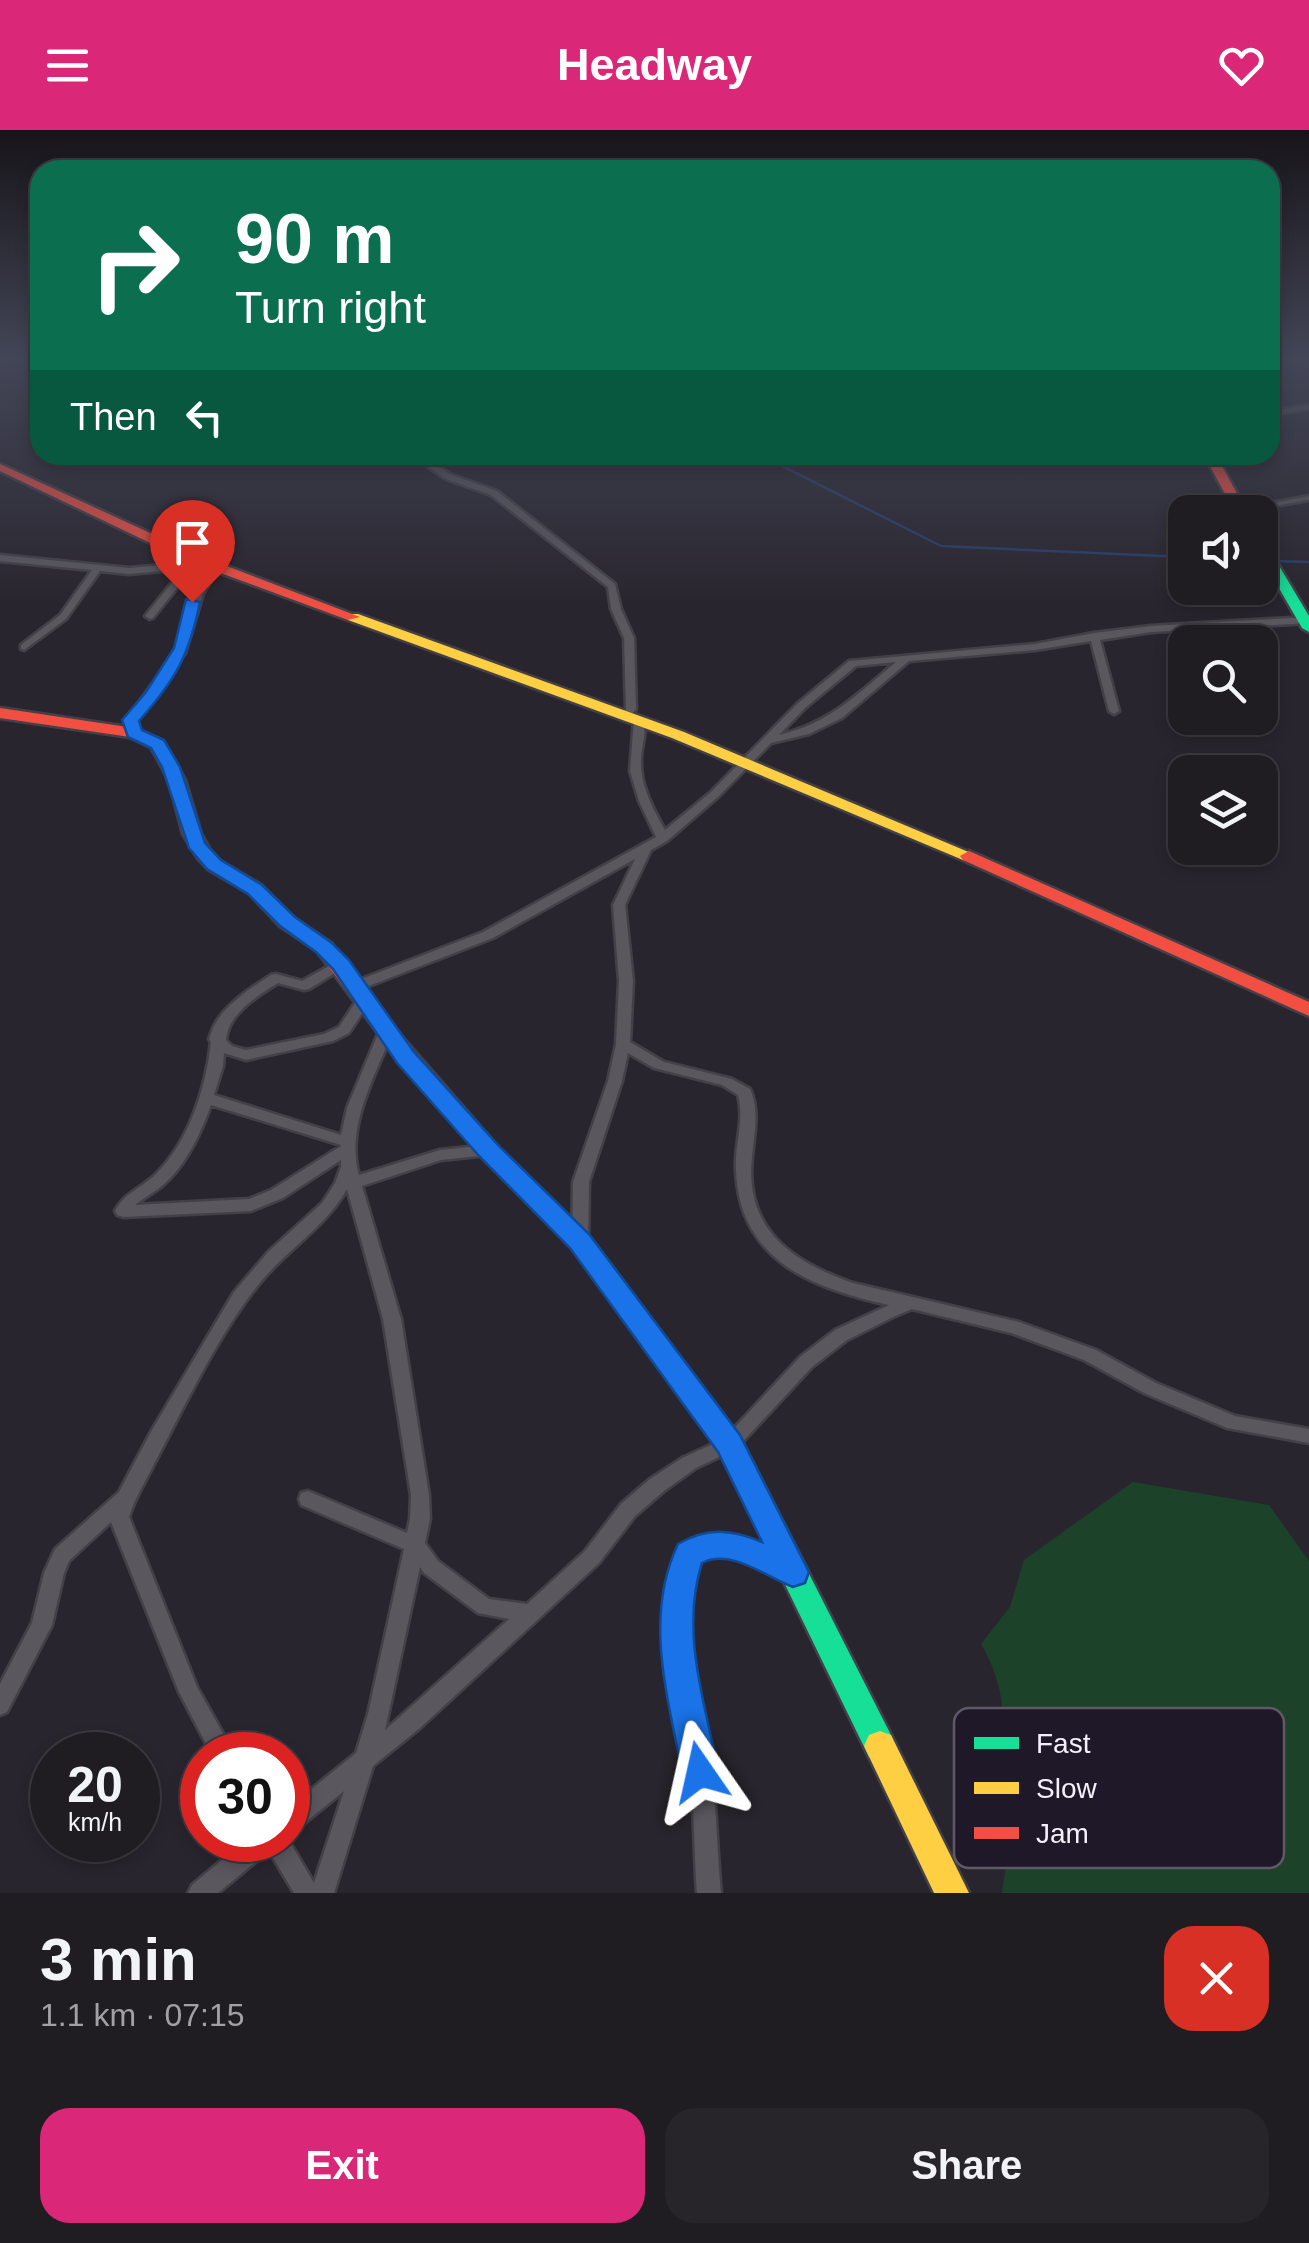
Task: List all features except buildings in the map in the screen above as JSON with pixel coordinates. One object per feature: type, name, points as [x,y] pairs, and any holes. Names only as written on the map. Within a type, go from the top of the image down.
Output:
[{"type":"street","points":[[429,465],[449,478],[494,493],[532,527],[607,580],[629,638],[632,719],[641,730],[636,751],[637,780],[663,838]]},
{"type":"street","points":[[1215,465],[1231,495]]},
{"type":"street","points":[[0,467],[205,566],[632,719],[944,842],[1309,1010]]},
{"type":"street","points":[[1278,504],[1309,498]]},
{"type":"street","points":[[0,558],[141,572],[205,566]]},
{"type":"street","points":[[150,616],[205,566]]},
{"type":"street","points":[[134,733],[130,720],[153,694],[182,648],[205,566]]},
{"type":"street","points":[[24,647],[63,617],[98,568]]},
{"type":"street","points":[[216,1039],[227,1049],[246,1055],[328,1038],[344,1030],[361,992],[488,935],[663,838],[853,664],[1034,647],[1094,636],[1308,623],[1278,574]]},
{"type":"street","points":[[1094,636],[1114,711]]},
{"type":"street","points":[[763,743],[805,732],[838,716],[909,657]]},
{"type":"street","points":[[0,713],[134,733],[158,744],[171,767],[192,834],[203,853],[255,889],[287,922],[324,947],[361,992],[406,1058],[488,1150],[580,1241],[730,1444],[952,1893]]},
{"type":"street","points":[[580,1241],[581,1182],[614,1082],[622,1044],[625,953],[620,905],[644,850]]},
{"type":"street","points":[[341,965],[299,987],[280,978],[272,980],[248,995],[220,1026],[216,1066],[201,1115],[165,1175],[127,1202],[123,1211],[250,1205],[350,1160],[488,1150]]},
{"type":"street","points":[[0,1705],[42,1624],[62,1555],[124,1499],[152,1457],[158,1436],[228,1312],[272,1258],[336,1200],[350,1160],[354,1108],[387,1029]]},
{"type":"street","points":[[622,1044],[659,1065],[727,1082],[746,1092],[743,1168],[747,1209],[762,1237],[810,1274],[838,1286],[1042,1337],[1090,1355],[1150,1388],[1234,1423],[1309,1436]]},
{"type":"street","points":[[206,1098],[350,1160]]},
{"type":"street","points":[[322,1893],[379,1714],[415,1546],[420,1495],[392,1319],[350,1160]]},
{"type":"street","points":[[310,1805],[364,1763],[592,1557],[628,1510],[658,1485],[689,1463],[730,1444],[806,1362],[841,1335],[912,1304]]},
{"type":"street","points":[[308,1498],[415,1546],[431,1567],[485,1607],[530,1613]]},
{"type":"street","points":[[124,1499],[119,1518],[126,1537],[189,1692],[211,1732]]},
{"type":"street","points":[[709,1893],[700,1772],[676,1648],[678,1586],[689,1554],[704,1545],[746,1550],[793,1572]]},
{"type":"street","points":[[200,1893],[237,1862]]},
{"type":"street","points":[[288,1862],[307,1893]]},
{"type":"green space","points":[[1133,1482],[1269,1505],[1309,1561],[1309,1893],[1002,1893],[1005,1868],[1284,1868],[1284,1708],[1002,1708],[997,1681],[981,1644],[1010,1607],[1024,1560]]},
{"type":"waterway","points":[[780,465],[941,546],[1168,556]]},
{"type":"waterway","points":[[1278,561],[1309,562]]},
{"type":"traffic: fast","points":[[1278,575],[1309,628]]},
{"type":"traffic: fast","points":[[388,1033],[488,1150],[580,1241],[730,1444],[880,1746]]},
{"type":"traffic: slow","points":[[353,617],[678,735],[969,856]]},
{"type":"traffic: slow","points":[[880,1746],[952,1893]]},
{"type":"traffic: jam","points":[[1215,465],[1232,495]]},
{"type":"traffic: jam","points":[[0,467],[193,558],[353,617]]},
{"type":"traffic: jam","points":[[0,713],[134,733],[157,744],[177,780],[192,834],[203,853],[214,865],[255,889],[287,922],[324,947],[388,1033]]},
{"type":"traffic: jam","points":[[969,856],[1309,1010]]},
{"type":"route","points":[[192,602],[182,648],[153,694],[130,720],[134,733],[158,744],[171,767],[196,844],[214,864],[255,889],[287,922],[324,947],[406,1058],[488,1150],[580,1241],[730,1444],[793,1572],[746,1550],[725,1545],[704,1545],[689,1554],[678,1586],[676,1648],[700,1772]]}]
